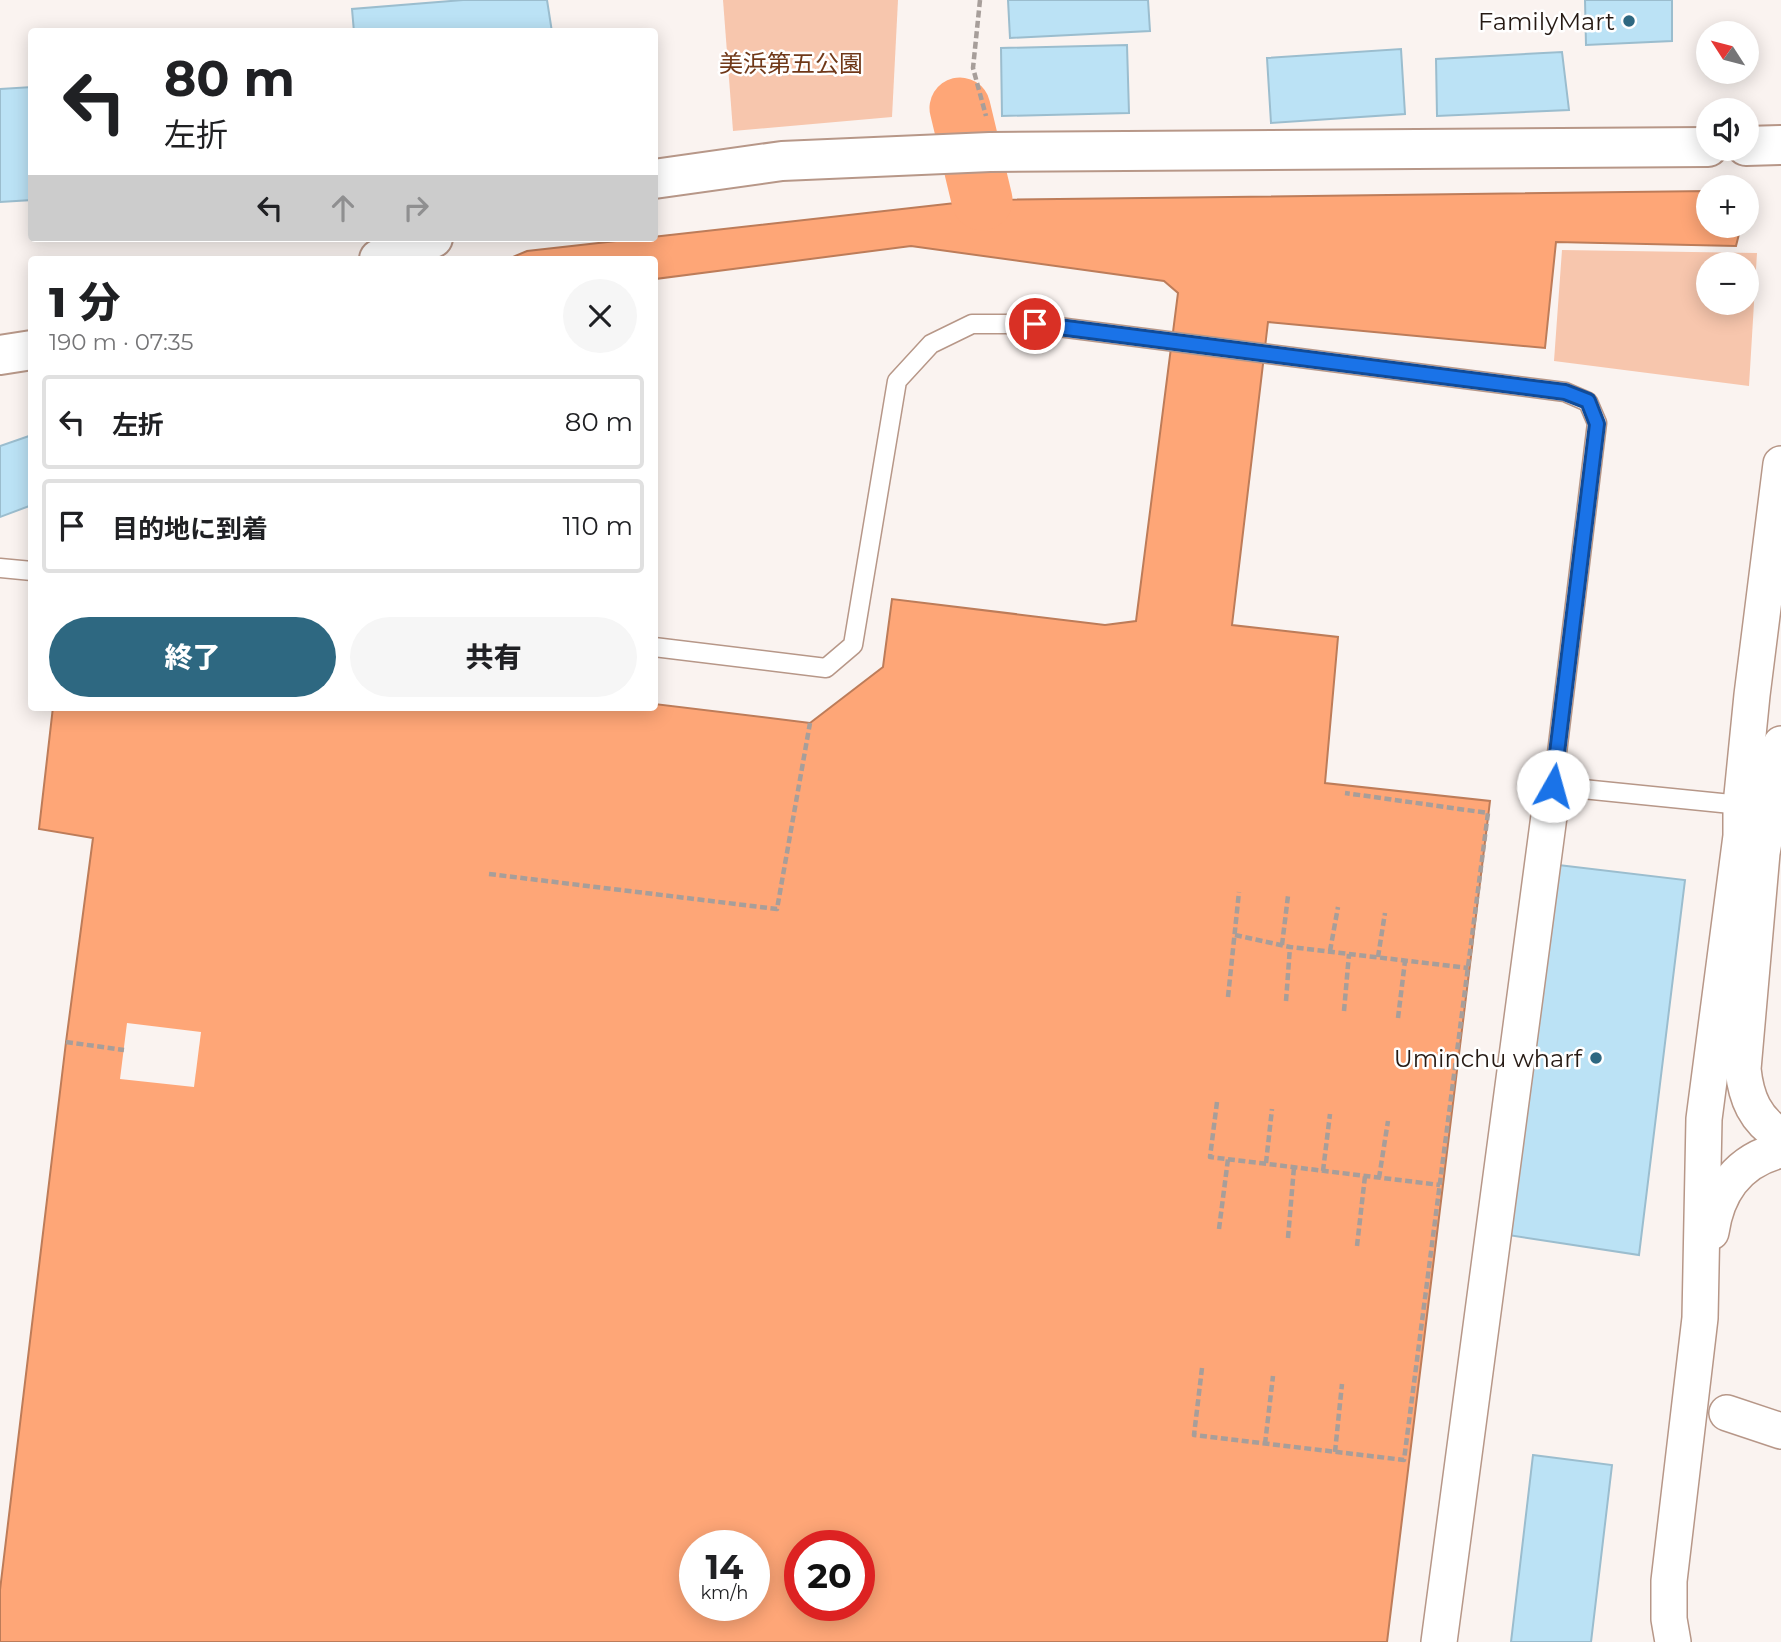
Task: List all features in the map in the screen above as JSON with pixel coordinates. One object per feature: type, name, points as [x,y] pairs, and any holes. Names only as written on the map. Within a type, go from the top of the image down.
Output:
[{"type":"street","points":[[1759,146],[1781,145]]},
{"type":"street","points":[[658,178],[782,161],[939,154],[1696,147]]},
{"type":"street","points":[[387,256],[423,242]]},
{"type":"street","points":[[0,355],[28,351]]},
{"type":"street","points":[[1673,1642],[1669,1619],[1669,1581],[1695,1382],[1700,1308],[1704,1119],[1741,836],[1741,805],[1752,695],[1781,464]]},
{"type":"street","points":[[1781,744],[1762,853],[1743,1069],[1746,1091],[1753,1109],[1781,1136]]},
{"type":"street","points":[[1439,1642],[1553,786]]},
{"type":"street","points":[[1700,1308],[1714,1214],[1720,1197],[1744,1166],[1781,1150]]},
{"type":"street","points":[[1727,1413],[1781,1431]]},
{"type":"lane","points":[[658,647],[826,668],[853,645],[897,381],[931,344],[972,324],[1035,324],[1565,392],[1588,401],[1597,424],[1553,786],[1741,805]]},
{"type":"lane","points":[[0,568],[28,571]]},
{"type":"path","points":[[980,0],[973,68],[993,153]]},
{"type":"path","points":[[489,874],[777,909],[810,723]]},
{"type":"path","points":[[1202,1368],[1194,1435],[1404,1460],[1488,813],[1345,793]]},
{"type":"path","points":[[1228,997],[1239,892]]},
{"type":"path","points":[[1282,945],[1288,897]]},
{"type":"path","points":[[1330,952],[1338,907]]},
{"type":"path","points":[[1378,957],[1385,913]]},
{"type":"path","points":[[1234,935],[1290,947],[1468,968]]},
{"type":"path","points":[[1286,1001],[1290,947]]},
{"type":"path","points":[[1344,1011],[1349,954]]},
{"type":"path","points":[[1398,1018],[1405,961]]},
{"type":"path","points":[[66,1042],[124,1051]]},
{"type":"path","points":[[1217,1102],[1210,1157],[1440,1185]]},
{"type":"path","points":[[1266,1164],[1272,1109]]},
{"type":"path","points":[[1323,1171],[1330,1114]]},
{"type":"path","points":[[1380,1178],[1388,1122]]},
{"type":"path","points":[[1219,1229],[1227,1159]]},
{"type":"path","points":[[1288,1238],[1294,1167]]},
{"type":"path","points":[[1357,1246],[1365,1176]]},
{"type":"path","points":[[1265,1444],[1273,1376]]},
{"type":"path","points":[[1335,1452],[1342,1384]]},
{"type":"green space","name":"美浜第五公園","points":[[723,0],[898,0],[892,117],[733,131]]},
{"type":"green space","points":[[1562,250],[1696,252],[1696,315],[1753,315],[1749,386],[1554,361]]},
{"type":"shaded area","points":[[1696,191],[1696,238],[1738,238],[1736,246],[1556,242],[1545,348],[1268,322],[1232,625],[1338,637],[1325,783],[1490,801],[1387,1642],[0,1642],[0,1590],[93,838],[39,829],[53,711],[658,711],[658,704],[810,723],[883,667],[892,599],[1105,625],[1136,621],[1178,293],[1164,281],[911,246],[658,279],[658,256],[515,256],[527,251],[607,242],[658,242],[658,236],[982,200]]},
{"type":"pier","points":[[127,1023],[201,1032],[194,1087],[120,1079]]},
{"type":"building","points":[[463,0],[547,0],[551,28],[354,28],[352,9]]},
{"type":"building","points":[[1008,0],[1148,0],[1150,31],[1010,38]]},
{"type":"building","name":"FamilyMart","points":[[1585,0],[1672,0],[1672,41],[1586,45]]},
{"type":"building","points":[[1127,45],[1129,113],[1002,116],[1001,48]]},
{"type":"building","points":[[1401,49],[1405,114],[1271,123],[1267,58]]},
{"type":"building","points":[[1562,52],[1569,110],[1437,116],[1436,59]]},
{"type":"building","points":[[28,87],[28,200],[0,202],[0,89]]},
{"type":"building","points":[[28,436],[28,506],[0,517],[0,446]]},
{"type":"building","name":"Uminchu wharf","points":[[1550,864],[1685,880],[1639,1255],[1508,1235]]},
{"type":"building","points":[[1533,1455],[1612,1465],[1591,1642],[1511,1642]]},
{"type":"waterway","points":[[960,108],[982,200]]},
{"type":"place","name":"FamilyMart","points":[[1629,21]]},
{"type":"place","name":"Uminchu wharf","points":[[1596,1058]]},
{"type":"route","points":[[1035,324],[1565,392],[1588,401],[1597,424],[1553,786]]}]
